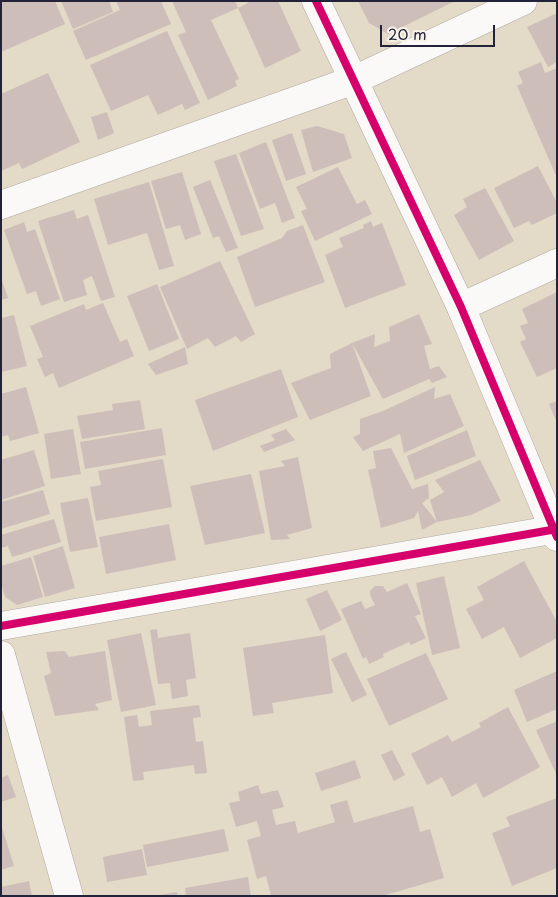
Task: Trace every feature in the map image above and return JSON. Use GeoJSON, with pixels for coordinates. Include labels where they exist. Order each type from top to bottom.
{"type":"FeatureCollection","features":[{"type":"Feature","properties":{"kind":"street"},"geometry":{"type":"LineString","coordinates":[[1,626],[556,532],[461,307],[316,1]]}},
{"type":"Feature","properties":{"kind":"street"},"geometry":{"type":"LineString","coordinates":[[1,205],[354,80],[523,1]]}},
{"type":"Feature","properties":{"kind":"street"},"geometry":{"type":"LineString","coordinates":[[461,307],[557,263]]}},
{"type":"Feature","properties":{"kind":"street"},"geometry":{"type":"LineString","coordinates":[[1,655],[69,896]]}},
{"type":"Feature","properties":{"kind":"building"},"geometry":{"type":"Polygon","coordinates":[[[1,1],[55,1],[65,24],[1,52],[1,1]]]}},
{"type":"Feature","properties":{"kind":"building"},"geometry":{"type":"Polygon","coordinates":[[[61,1],[109,1],[113,12],[73,29],[61,1]]]}},
{"type":"Feature","properties":{"kind":"building"},"geometry":{"type":"Polygon","coordinates":[[[116,1],[161,1],[171,24],[86,60],[73,31],[120,10],[116,1]]]}},
{"type":"Feature","properties":{"kind":"building"},"geometry":{"type":"Polygon","coordinates":[[[172,1],[235,1],[238,8],[211,20],[239,79],[235,81],[237,86],[208,100],[178,35],[186,32],[172,1]]]}},
{"type":"Feature","properties":{"kind":"building"},"geometry":{"type":"Polygon","coordinates":[[[247,1],[278,1],[301,51],[265,68],[238,8],[248,3],[247,1]]]}},
{"type":"Feature","properties":{"kind":"building"},"geometry":{"type":"Polygon","coordinates":[[[358,1],[455,1],[388,34],[369,23],[358,1]]]}},
{"type":"Feature","properties":{"kind":"building"},"geometry":{"type":"Polygon","coordinates":[[[557,13],[557,62],[548,67],[527,27],[557,13]]]}},
{"type":"Feature","properties":{"kind":"building"},"geometry":{"type":"Polygon","coordinates":[[[167,31],[200,103],[185,110],[182,104],[158,115],[148,95],[111,111],[90,65],[167,31]]]}},
{"type":"Feature","properties":{"kind":"building"},"geometry":{"type":"Polygon","coordinates":[[[541,62],[545,73],[557,68],[557,178],[517,86],[523,83],[518,72],[541,62]]]}},
{"type":"Feature","properties":{"kind":"building"},"geometry":{"type":"Polygon","coordinates":[[[48,73],[80,142],[22,169],[19,163],[1,171],[1,94],[48,73]]]}},
{"type":"Feature","properties":{"kind":"building"},"geometry":{"type":"Polygon","coordinates":[[[107,112],[114,133],[98,140],[91,117],[107,112]]]}},
{"type":"Feature","properties":{"kind":"building"},"geometry":{"type":"Polygon","coordinates":[[[317,126],[344,134],[352,158],[313,172],[301,130],[317,126]]]}},
{"type":"Feature","properties":{"kind":"building"},"geometry":{"type":"Polygon","coordinates":[[[292,133],[306,174],[286,181],[272,140],[292,133]]]}},
{"type":"Feature","properties":{"kind":"building"},"geometry":{"type":"Polygon","coordinates":[[[266,142],[295,218],[282,223],[275,203],[260,209],[239,153],[266,142]]]}},
{"type":"Feature","properties":{"kind":"building"},"geometry":{"type":"Polygon","coordinates":[[[236,154],[264,229],[241,236],[214,161],[236,154]]]}},
{"type":"Feature","properties":{"kind":"building"},"geometry":{"type":"Polygon","coordinates":[[[538,166],[557,203],[557,213],[532,225],[529,221],[514,228],[494,188],[538,166]]]}},
{"type":"Feature","properties":{"kind":"building"},"geometry":{"type":"Polygon","coordinates":[[[338,167],[357,204],[365,200],[372,214],[315,241],[301,211],[307,209],[296,187],[338,167]]]}},
{"type":"Feature","properties":{"kind":"building"},"geometry":{"type":"Polygon","coordinates":[[[182,172],[201,234],[185,240],[180,225],[166,229],[151,181],[182,172]]]}},
{"type":"Feature","properties":{"kind":"building"},"geometry":{"type":"Polygon","coordinates":[[[210,180],[238,248],[226,252],[219,236],[213,238],[193,187],[210,180]]]}},
{"type":"Feature","properties":{"kind":"building"},"geometry":{"type":"Polygon","coordinates":[[[149,182],[174,266],[159,270],[147,233],[108,245],[94,199],[149,182]]]}},
{"type":"Feature","properties":{"kind":"building"},"geometry":{"type":"Polygon","coordinates":[[[485,188],[514,241],[479,260],[454,215],[467,207],[463,199],[485,188]]]}},
{"type":"Feature","properties":{"kind":"building"},"geometry":{"type":"Polygon","coordinates":[[[74,210],[77,219],[88,215],[115,297],[101,301],[92,276],[83,280],[87,295],[64,302],[38,221],[74,210]]]}},
{"type":"Feature","properties":{"kind":"building"},"geometry":{"type":"Polygon","coordinates":[[[371,221],[373,227],[382,223],[406,285],[345,308],[325,255],[343,247],[339,238],[364,228],[363,225],[371,221]]]}},
{"type":"Feature","properties":{"kind":"building"},"geometry":{"type":"Polygon","coordinates":[[[24,222],[27,232],[35,229],[60,299],[41,306],[36,291],[27,294],[4,230],[24,222]]]}},
{"type":"Feature","properties":{"kind":"building"},"geometry":{"type":"Polygon","coordinates":[[[303,225],[325,282],[255,307],[237,257],[282,238],[287,231],[303,225]]]}},
{"type":"Feature","properties":{"kind":"building"},"geometry":{"type":"Polygon","coordinates":[[[220,261],[255,334],[241,342],[236,336],[215,347],[208,338],[187,349],[160,287],[220,261]]]}},
{"type":"Feature","properties":{"kind":"building"},"geometry":{"type":"Polygon","coordinates":[[[1,278],[8,298],[1,300],[1,278]]]}},
{"type":"Feature","properties":{"kind":"building"},"geometry":{"type":"Polygon","coordinates":[[[157,284],[179,339],[149,351],[127,296],[157,284]]]}},
{"type":"Feature","properties":{"kind":"building"},"geometry":{"type":"Polygon","coordinates":[[[557,292],[557,368],[537,377],[520,342],[526,339],[520,326],[528,323],[522,309],[557,292]]]}},
{"type":"Feature","properties":{"kind":"building"},"geometry":{"type":"Polygon","coordinates":[[[103,303],[120,342],[127,339],[134,356],[59,388],[53,373],[45,377],[37,359],[43,357],[30,326],[84,304],[86,310],[103,303]]]}},
{"type":"Feature","properties":{"kind":"building"},"geometry":{"type":"Polygon","coordinates":[[[419,314],[432,344],[424,346],[430,369],[439,366],[447,377],[432,383],[429,379],[383,399],[352,343],[375,334],[374,347],[390,341],[389,327],[419,314]]]}},
{"type":"Feature","properties":{"kind":"building"},"geometry":{"type":"Polygon","coordinates":[[[14,315],[27,366],[1,372],[1,318],[14,315]]]}},
{"type":"Feature","properties":{"kind":"building"},"geometry":{"type":"Polygon","coordinates":[[[352,343],[371,396],[310,420],[291,383],[331,368],[330,354],[352,343]]]}},
{"type":"Feature","properties":{"kind":"building"},"geometry":{"type":"Polygon","coordinates":[[[185,347],[188,364],[156,375],[148,364],[185,347]]]}},
{"type":"Feature","properties":{"kind":"building"},"geometry":{"type":"Polygon","coordinates":[[[281,369],[298,417],[213,451],[195,400],[281,369]]]}},
{"type":"Feature","properties":{"kind":"building"},"geometry":{"type":"Polygon","coordinates":[[[26,387],[39,433],[10,441],[8,435],[1,437],[1,394],[26,387]]]}},
{"type":"Feature","properties":{"kind":"building"},"geometry":{"type":"Polygon","coordinates":[[[435,387],[434,399],[450,394],[464,426],[404,453],[400,434],[363,451],[353,437],[360,434],[360,419],[383,411],[435,387]]]}},
{"type":"Feature","properties":{"kind":"building"},"geometry":{"type":"Polygon","coordinates":[[[140,400],[145,429],[82,439],[77,416],[113,410],[112,404],[140,400]]]}},
{"type":"Feature","properties":{"kind":"building"},"geometry":{"type":"Polygon","coordinates":[[[557,401],[557,423],[549,404],[557,401]]]}},
{"type":"Feature","properties":{"kind":"building"},"geometry":{"type":"Polygon","coordinates":[[[162,428],[166,455],[85,469],[80,442],[162,428]]]}},
{"type":"Feature","properties":{"kind":"building"},"geometry":{"type":"Polygon","coordinates":[[[73,429],[81,474],[51,479],[44,434],[73,429]]]}},
{"type":"Feature","properties":{"kind":"building"},"geometry":{"type":"Polygon","coordinates":[[[286,429],[295,440],[264,452],[260,446],[275,440],[271,435],[286,429]]]}},
{"type":"Feature","properties":{"kind":"building"},"geometry":{"type":"Polygon","coordinates":[[[467,430],[476,456],[415,480],[407,456],[467,430]]]}},
{"type":"Feature","properties":{"kind":"building"},"geometry":{"type":"Polygon","coordinates":[[[391,448],[412,489],[428,484],[429,498],[422,503],[437,522],[422,530],[418,511],[414,518],[381,528],[368,470],[376,468],[373,451],[391,448]]]}},
{"type":"Feature","properties":{"kind":"building"},"geometry":{"type":"Polygon","coordinates":[[[34,450],[45,486],[1,500],[1,460],[34,450]]]}},
{"type":"Feature","properties":{"kind":"building"},"geometry":{"type":"Polygon","coordinates":[[[298,457],[312,528],[287,535],[290,539],[271,540],[259,471],[285,466],[281,461],[298,457]]]}},
{"type":"Feature","properties":{"kind":"building"},"geometry":{"type":"Polygon","coordinates":[[[163,459],[172,507],[96,521],[90,487],[101,485],[98,471],[163,459]]]}},
{"type":"Feature","properties":{"kind":"building"},"geometry":{"type":"Polygon","coordinates":[[[480,460],[501,501],[471,515],[437,522],[430,500],[444,492],[435,480],[480,460]]]}},
{"type":"Feature","properties":{"kind":"building"},"geometry":{"type":"Polygon","coordinates":[[[251,474],[265,533],[205,545],[190,486],[251,474]]]}},
{"type":"Feature","properties":{"kind":"building"},"geometry":{"type":"Polygon","coordinates":[[[43,490],[50,514],[1,529],[1,502],[43,490]]]}},
{"type":"Feature","properties":{"kind":"building"},"geometry":{"type":"Polygon","coordinates":[[[88,498],[98,547],[70,552],[60,503],[88,498]]]}},
{"type":"Feature","properties":{"kind":"building"},"geometry":{"type":"Polygon","coordinates":[[[54,519],[61,542],[12,557],[8,546],[1,548],[1,535],[54,519]]]}},
{"type":"Feature","properties":{"kind":"building"},"geometry":{"type":"Polygon","coordinates":[[[169,524],[176,560],[106,574],[99,537],[169,524]]]}},
{"type":"Feature","properties":{"kind":"building"},"geometry":{"type":"Polygon","coordinates":[[[63,546],[75,588],[45,597],[33,556],[63,546]]]}},
{"type":"Feature","properties":{"kind":"building"},"geometry":{"type":"Polygon","coordinates":[[[31,557],[43,597],[17,605],[5,597],[1,582],[1,566],[31,557]]]}},
{"type":"Feature","properties":{"kind":"building"},"geometry":{"type":"Polygon","coordinates":[[[524,561],[557,622],[557,638],[520,658],[504,627],[482,639],[466,609],[484,600],[477,587],[524,561]]]}},
{"type":"Feature","properties":{"kind":"building"},"geometry":{"type":"Polygon","coordinates":[[[444,576],[460,648],[432,655],[416,583],[444,576]]]}},
{"type":"Feature","properties":{"kind":"building"},"geometry":{"type":"Polygon","coordinates":[[[407,583],[421,614],[415,616],[426,638],[411,645],[409,642],[383,654],[384,657],[369,664],[366,657],[363,659],[341,609],[361,601],[365,609],[375,605],[370,591],[375,586],[383,586],[387,592],[407,583]]]}},
{"type":"Feature","properties":{"kind":"building"},"geometry":{"type":"Polygon","coordinates":[[[327,590],[342,620],[320,631],[306,599],[327,590]]]}},
{"type":"Feature","properties":{"kind":"building"},"geometry":{"type":"Polygon","coordinates":[[[157,629],[158,638],[190,633],[196,678],[186,680],[188,696],[172,699],[170,683],[158,684],[150,630],[157,629]]]}},
{"type":"Feature","properties":{"kind":"building"},"geometry":{"type":"Polygon","coordinates":[[[141,633],[156,705],[121,712],[107,640],[141,633]]]}},
{"type":"Feature","properties":{"kind":"building"},"geometry":{"type":"Polygon","coordinates":[[[325,635],[333,693],[272,703],[274,713],[253,716],[243,648],[325,635]]]}},
{"type":"Feature","properties":{"kind":"building"},"geometry":{"type":"Polygon","coordinates":[[[65,651],[69,657],[105,651],[112,700],[95,704],[99,710],[55,716],[44,676],[51,673],[46,652],[65,651]]]}},
{"type":"Feature","properties":{"kind":"building"},"geometry":{"type":"Polygon","coordinates":[[[346,652],[367,695],[352,702],[331,659],[346,652]]]}},
{"type":"Feature","properties":{"kind":"building"},"geometry":{"type":"Polygon","coordinates":[[[426,653],[448,699],[389,726],[367,679],[426,653]]]}},
{"type":"Feature","properties":{"kind":"building"},"geometry":{"type":"Polygon","coordinates":[[[557,671],[557,709],[527,722],[514,690],[557,671]]]}},
{"type":"Feature","properties":{"kind":"building"},"geometry":{"type":"Polygon","coordinates":[[[199,705],[201,717],[193,718],[196,742],[203,741],[207,773],[195,774],[194,765],[143,772],[144,780],[133,781],[124,717],[137,715],[139,727],[152,725],[150,711],[199,705]]]}},
{"type":"Feature","properties":{"kind":"building"},"geometry":{"type":"Polygon","coordinates":[[[508,707],[540,767],[483,798],[476,783],[452,797],[442,777],[427,785],[411,754],[448,735],[452,742],[481,727],[479,723],[508,707]]]}},
{"type":"Feature","properties":{"kind":"building"},"geometry":{"type":"Polygon","coordinates":[[[557,721],[557,776],[536,730],[557,721]]]}},
{"type":"Feature","properties":{"kind":"building"},"geometry":{"type":"Polygon","coordinates":[[[392,750],[405,775],[394,781],[381,755],[392,750]]]}},
{"type":"Feature","properties":{"kind":"building"},"geometry":{"type":"Polygon","coordinates":[[[355,760],[361,778],[321,791],[315,773],[355,760]]]}},
{"type":"Feature","properties":{"kind":"building"},"geometry":{"type":"Polygon","coordinates":[[[8,775],[16,797],[1,802],[1,778],[8,775]]]}},
{"type":"Feature","properties":{"kind":"building"},"geometry":{"type":"Polygon","coordinates":[[[258,785],[261,794],[278,790],[284,807],[272,810],[276,825],[295,821],[298,833],[335,822],[330,805],[347,800],[354,823],[413,806],[420,832],[430,829],[444,878],[382,896],[271,896],[266,876],[257,879],[247,840],[261,836],[257,821],[236,827],[229,803],[240,801],[238,792],[258,785]]]}},
{"type":"Feature","properties":{"kind":"building"},"geometry":{"type":"Polygon","coordinates":[[[557,798],[557,868],[512,886],[492,833],[510,826],[506,817],[557,798]]]}},
{"type":"Feature","properties":{"kind":"building"},"geometry":{"type":"Polygon","coordinates":[[[1,824],[14,866],[1,870],[1,824]]]}},
{"type":"Feature","properties":{"kind":"building"},"geometry":{"type":"Polygon","coordinates":[[[224,829],[229,851],[147,867],[143,845],[224,829]]]}},
{"type":"Feature","properties":{"kind":"building"},"geometry":{"type":"Polygon","coordinates":[[[142,849],[147,875],[107,882],[103,857],[142,849]]]}},
{"type":"Feature","properties":{"kind":"building"},"geometry":{"type":"Polygon","coordinates":[[[248,877],[251,896],[186,896],[185,888],[248,877]]]}},
{"type":"Feature","properties":{"kind":"building"},"geometry":{"type":"Polygon","coordinates":[[[29,881],[32,896],[1,896],[1,887],[29,881]]]}},
{"type":"Feature","properties":{"kind":"building"},"geometry":{"type":"Polygon","coordinates":[[[177,892],[178,896],[160,896],[160,895],[177,892]]]}},
{"type":"Feature","properties":{"kind":"cycle path"},"geometry":{"type":"LineString","coordinates":[[316,1],[461,307],[557,537]]}},
{"type":"Feature","properties":{"kind":"cycle path"},"geometry":{"type":"LineString","coordinates":[[1,626],[557,529]]}}]}
